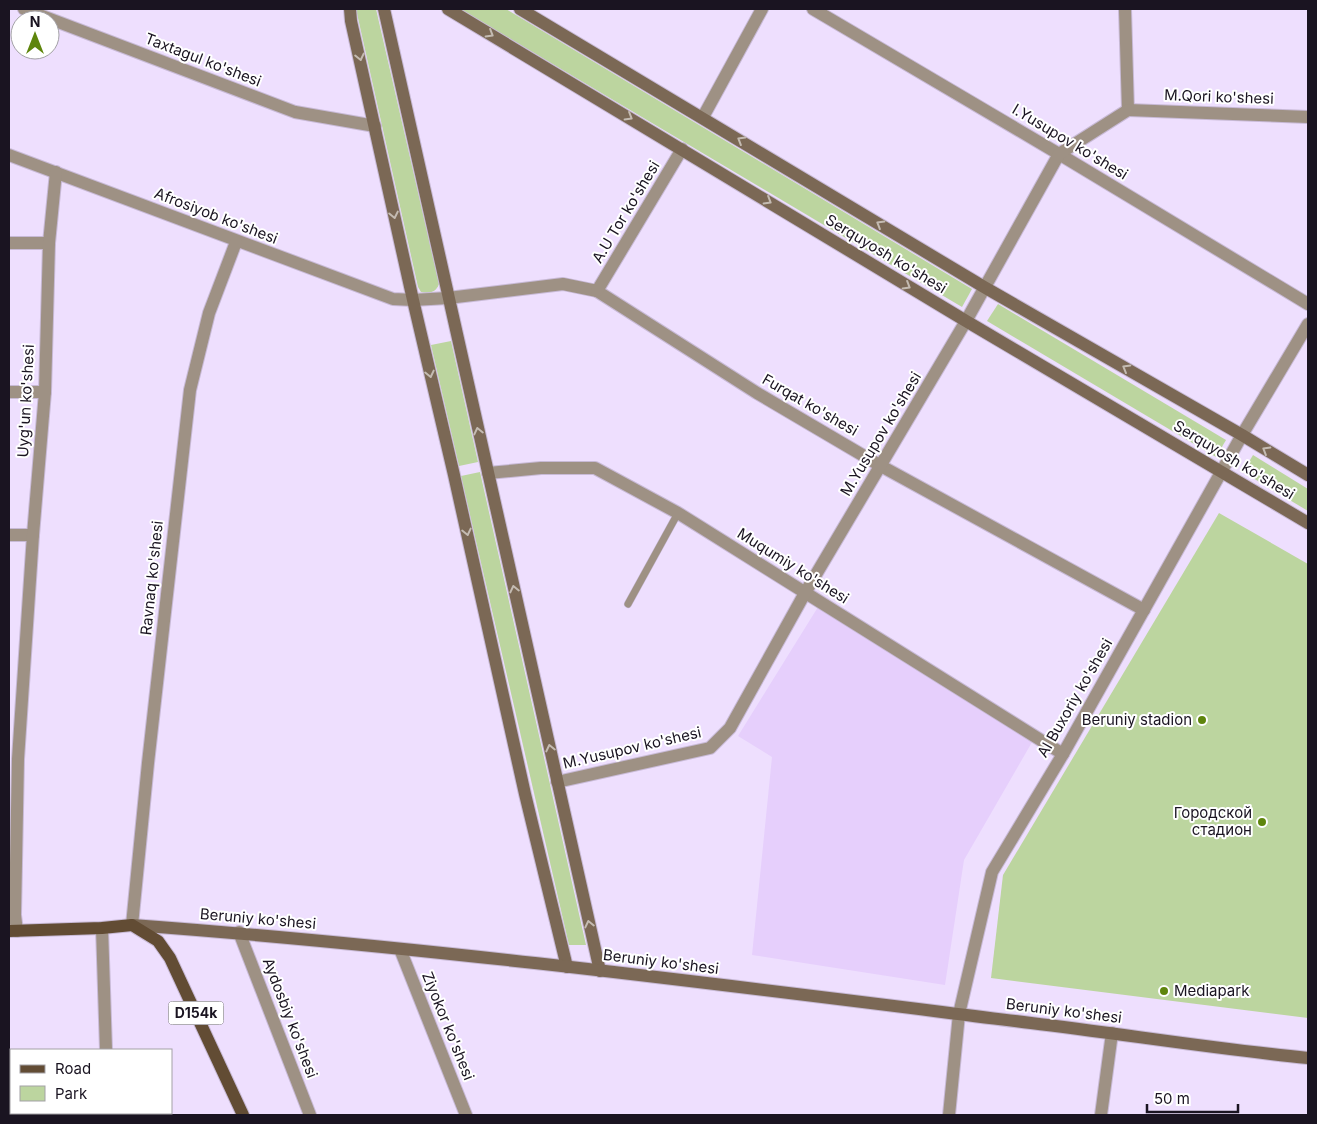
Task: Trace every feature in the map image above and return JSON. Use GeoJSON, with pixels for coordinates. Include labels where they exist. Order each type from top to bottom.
{"type":"FeatureCollection","features":[{"type":"Feature","properties":{"kind":"main road","name":"Beruniy ko'shesi"},"geometry":{"type":"LineString","coordinates":[[13,931],[132,925]]}},
{"type":"Feature","properties":{"kind":"main road","name":"D154k"},"geometry":{"type":"LineString","coordinates":[[132,925],[158,941],[170,958],[243,1115]]}},
{"type":"Feature","properties":{"kind":"street","name":"Taxtagul ko'shesi"},"geometry":{"type":"LineString","coordinates":[[24,9],[295,112],[375,126]]}},
{"type":"Feature","properties":{"kind":"street"},"geometry":{"type":"LineString","coordinates":[[350,9],[351,21],[413,300],[523,785],[567,967]]}},
{"type":"Feature","properties":{"kind":"street"},"geometry":{"type":"LineString","coordinates":[[384,9],[600,971]]}},
{"type":"Feature","properties":{"kind":"street","name":"Serquyosh ko'shesi"},"geometry":{"type":"LineString","coordinates":[[448,9],[966,321],[1308,523]]}},
{"type":"Feature","properties":{"kind":"street","name":"Serquyosh ko'shesi"},"geometry":{"type":"LineString","coordinates":[[520,9],[984,287],[1308,475]]}},
{"type":"Feature","properties":{"kind":"street"},"geometry":{"type":"LineString","coordinates":[[703,117],[762,9]]}},
{"type":"Feature","properties":{"kind":"street","name":"I.Yusupov ko'shesi"},"geometry":{"type":"LineString","coordinates":[[813,9],[1308,304]]}},
{"type":"Feature","properties":{"kind":"street"},"geometry":{"type":"LineString","coordinates":[[1125,9],[1128,110]]}},
{"type":"Feature","properties":{"kind":"street","name":"M.Yusupov ko'shesi"},"geometry":{"type":"LineString","coordinates":[[557,782],[710,748],[730,728],[805,593],[966,321],[1059,154],[1128,110]]}},
{"type":"Feature","properties":{"kind":"street","name":"M.Qori ko'shesi"},"geometry":{"type":"LineString","coordinates":[[1128,110],[1308,116]]}},
{"type":"Feature","properties":{"kind":"street","name":"A.U Tor ko'shesi"},"geometry":{"type":"LineString","coordinates":[[597,291],[682,149]]}},
{"type":"Feature","properties":{"kind":"street","name":"Afrosiyob ko'shesi"},"geometry":{"type":"LineString","coordinates":[[9,155],[236,242],[393,299],[448,298]]}},
{"type":"Feature","properties":{"kind":"street","name":"Uyg'un ko'shesi"},"geometry":{"type":"LineString","coordinates":[[13,931],[15,915],[13,759],[45,392],[49,243],[56,172]]}},
{"type":"Feature","properties":{"kind":"street","name":"Ravnaq ko'shesi"},"geometry":{"type":"LineString","coordinates":[[132,925],[148,763],[190,390],[209,313],[236,242]]}},
{"type":"Feature","properties":{"kind":"street"},"geometry":{"type":"LineString","coordinates":[[9,243],[49,243]]}},
{"type":"Feature","properties":{"kind":"street","name":"Furqat ko'shesi"},"geometry":{"type":"LineString","coordinates":[[448,298],[563,284],[597,291],[757,393],[881,466],[1144,610]]}},
{"type":"Feature","properties":{"kind":"street","name":"Al Buxoriy ko'shesi"},"geometry":{"type":"LineString","coordinates":[[949,1115],[959,1014],[992,872],[1063,754],[1242,435],[1308,324]]}},
{"type":"Feature","properties":{"kind":"street"},"geometry":{"type":"LineString","coordinates":[[9,392],[45,392]]}},
{"type":"Feature","properties":{"kind":"street","name":"Muqumiy ko'shesi"},"geometry":{"type":"LineString","coordinates":[[488,474],[541,468],[596,468],[678,513],[1063,754]]}},
{"type":"Feature","properties":{"kind":"street"},"geometry":{"type":"LineString","coordinates":[[9,535],[33,534]]}},
{"type":"Feature","properties":{"kind":"street","name":"Beruniy ko'shesi"},"geometry":{"type":"LineString","coordinates":[[132,925],[239,932],[567,967],[1112,1033],[1254,1053],[1308,1058]]}},
{"type":"Feature","properties":{"kind":"street"},"geometry":{"type":"LineString","coordinates":[[102,928],[106,1049]]}},
{"type":"Feature","properties":{"kind":"street","name":"Aydosbiy ko'shesi"},"geometry":{"type":"LineString","coordinates":[[239,932],[310,1115]]}},
{"type":"Feature","properties":{"kind":"street","name":"Ziyokor ko'shesi"},"geometry":{"type":"LineString","coordinates":[[400,949],[466,1115]]}},
{"type":"Feature","properties":{"kind":"street"},"geometry":{"type":"LineString","coordinates":[[1102,1115],[1112,1033]]}},
{"type":"Feature","properties":{"kind":"lane"},"geometry":{"type":"LineString","coordinates":[[628,604],[678,513]]}},
{"type":"Feature","properties":{"kind":"shaded area"},"geometry":{"type":"Polygon","coordinates":[[[818,607],[1035,737],[964,860],[945,985],[752,955],[772,757],[738,736],[818,607]]]}},
{"type":"Feature","properties":{"kind":"green space"},"geometry":{"type":"Polygon","coordinates":[[[356,9],[376,9],[439,284],[434,291],[427,293],[421,292],[418,287],[356,9]]]}},
{"type":"Feature","properties":{"kind":"green space"},"geometry":{"type":"Polygon","coordinates":[[[460,9],[506,9],[972,289],[962,307],[460,9]]]}},
{"type":"Feature","properties":{"kind":"green space"},"geometry":{"type":"Polygon","coordinates":[[[998,304],[1226,440],[1216,457],[987,321],[998,304]]]}},
{"type":"Feature","properties":{"kind":"green space"},"geometry":{"type":"Polygon","coordinates":[[[451,341],[478,462],[459,466],[431,345],[451,341]]]}},
{"type":"Feature","properties":{"kind":"green space"},"geometry":{"type":"Polygon","coordinates":[[[1253,455],[1308,489],[1308,511],[1243,472],[1253,455]]]}},
{"type":"Feature","properties":{"kind":"green space"},"geometry":{"type":"Polygon","coordinates":[[[480,472],[586,945],[569,945],[461,476],[480,472]]]}},
{"type":"Feature","properties":{"kind":"green space","name":"Beruniy stadion"},"geometry":{"type":"Polygon","coordinates":[[[1219,513],[1308,564],[1308,1018],[991,978],[1003,875],[1219,513]]]}},
{"type":"Feature","properties":{"kind":"place","name":"Beruniy stadion"},"geometry":{"type":"Point","coordinates":[1202,720]}},
{"type":"Feature","properties":{"kind":"place","name":"Городской стадион"},"geometry":{"type":"Point","coordinates":[1262,822]}},
{"type":"Feature","properties":{"kind":"place","name":"Mediapark"},"geometry":{"type":"Point","coordinates":[1164,991]}}]}
